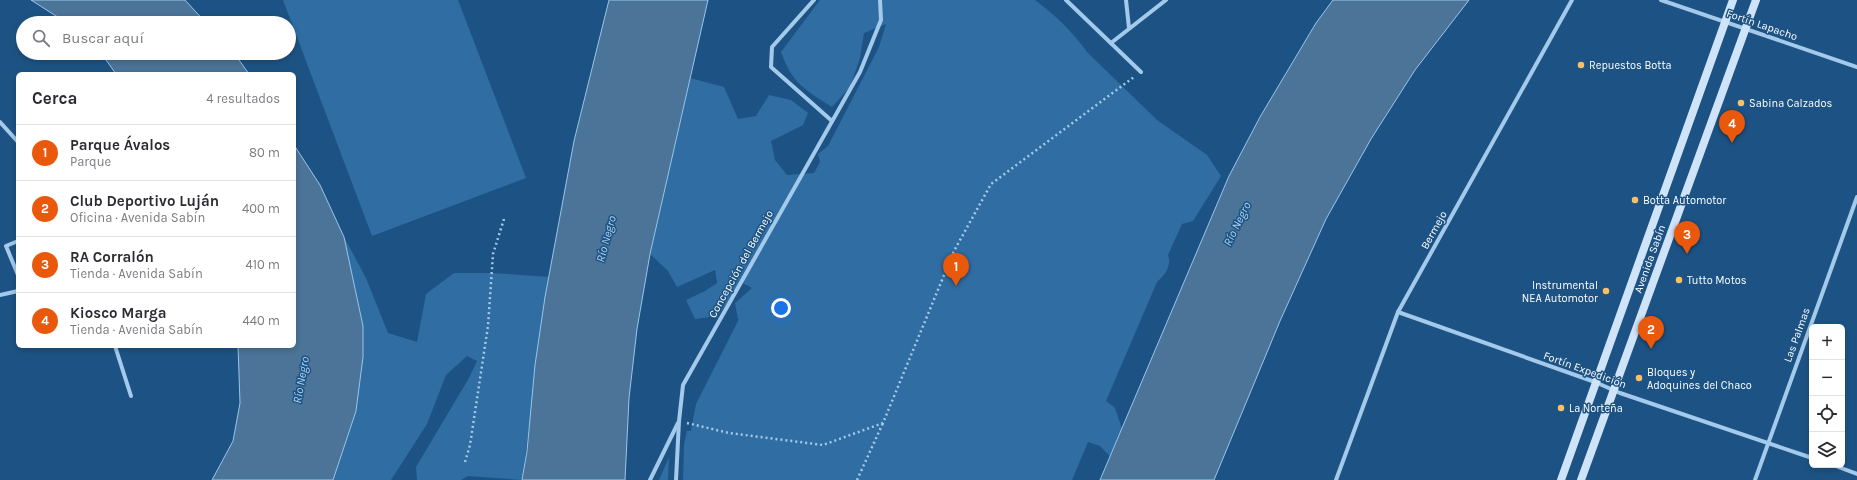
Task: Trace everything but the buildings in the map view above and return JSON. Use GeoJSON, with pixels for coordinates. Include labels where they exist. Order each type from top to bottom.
{"type":"FeatureCollection","features":[{"type":"Feature","properties":{"kind":"main road","name":"Avenida Sabín"},"geometry":{"type":"LineString","coordinates":[[1561,480],[1733,0]]}},
{"type":"Feature","properties":{"kind":"main road","name":"Avenida Sabín"},"geometry":{"type":"LineString","coordinates":[[1581,480],[1756,0]]}},
{"type":"Feature","properties":{"kind":"street"},"geometry":{"type":"LineString","coordinates":[[814,0],[772,47],[771,67],[832,121]]}},
{"type":"Feature","properties":{"kind":"street","name":"Concepción del Bermejo"},"geometry":{"type":"LineString","coordinates":[[676,480],[679,421],[683,385],[860,72],[881,20],[880,0]]}},
{"type":"Feature","properties":{"kind":"street"},"geometry":{"type":"LineString","coordinates":[[1066,0],[1141,72]]}},
{"type":"Feature","properties":{"kind":"street"},"geometry":{"type":"LineString","coordinates":[[1126,0],[1129,28]]}},
{"type":"Feature","properties":{"kind":"street"},"geometry":{"type":"LineString","coordinates":[[1111,42],[1166,0]]}},
{"type":"Feature","properties":{"kind":"street","name":"Bermejo"},"geometry":{"type":"LineString","coordinates":[[1336,480],[1398,312],[1572,0]]}},
{"type":"Feature","properties":{"kind":"street","name":"Fortín Lapacho"},"geometry":{"type":"LineString","coordinates":[[1661,0],[1857,67]]}},
{"type":"Feature","properties":{"kind":"street"},"geometry":{"type":"LineString","coordinates":[[0,122],[16,140]]}},
{"type":"Feature","properties":{"kind":"street","name":"Las Palmas"},"geometry":{"type":"LineString","coordinates":[[1755,480],[1857,197]]}},
{"type":"Feature","properties":{"kind":"street"},"geometry":{"type":"LineString","coordinates":[[16,242],[6,246],[16,270]]}},
{"type":"Feature","properties":{"kind":"street"},"geometry":{"type":"LineString","coordinates":[[0,294],[16,291]]}},
{"type":"Feature","properties":{"kind":"street","name":"Fortín Expedición"},"geometry":{"type":"LineString","coordinates":[[1398,312],[1614,390],[1809,457]]}},
{"type":"Feature","properties":{"kind":"street"},"geometry":{"type":"LineString","coordinates":[[116,348],[131,396]]}},
{"type":"Feature","properties":{"kind":"street","name":"Concepción del Bermejo"},"geometry":{"type":"LineString","coordinates":[[650,480],[679,421]]}},
{"type":"Feature","properties":{"kind":"street"},"geometry":{"type":"LineString","coordinates":[[1841,468],[1857,474]]}},
{"type":"Feature","properties":{"kind":"path"},"geometry":{"type":"LineString","coordinates":[[857,480],[883,423],[954,251],[991,184],[1141,72]]}},
{"type":"Feature","properties":{"kind":"path"},"geometry":{"type":"LineString","coordinates":[[465,462],[470,445],[488,326],[493,254],[504,219]]}},
{"type":"Feature","properties":{"kind":"path"},"geometry":{"type":"LineString","coordinates":[[679,421],[729,433],[823,445],[883,423]]}},
{"type":"Feature","properties":{"kind":"shaded area"},"geometry":{"type":"Polygon","coordinates":[[[283,0],[458,0],[526,178],[372,236],[296,34],[296,16],[289,16],[283,0]]]}},
{"type":"Feature","properties":{"kind":"shaded area"},"geometry":{"type":"Polygon","coordinates":[[[820,0],[1035,0],[1063,24],[1076,37],[1087,52],[1157,120],[1207,155],[1221,176],[1193,221],[1182,224],[1168,255],[1169,263],[1167,270],[1157,282],[1106,401],[1115,408],[1122,429],[1110,456],[1100,446],[1088,442],[1072,480],[683,480],[684,445],[687,431],[691,431],[696,404],[739,319],[735,303],[752,288],[743,283],[717,316],[695,319],[686,300],[705,291],[717,283],[715,270],[677,287],[668,271],[650,254],[690,78],[724,87],[738,119],[756,116],[769,95],[791,100],[808,113],[803,125],[771,141],[775,160],[787,175],[814,173],[820,162],[818,154],[828,146],[879,47],[886,24],[864,33],[860,58],[850,87],[832,107],[806,90],[800,84],[785,63],[781,52],[820,0]]]}},
{"type":"Feature","properties":{"kind":"shaded area"},"geometry":{"type":"Polygon","coordinates":[[[344,237],[366,278],[388,333],[417,342],[426,294],[454,273],[493,273],[549,277],[522,480],[468,476],[461,480],[417,480],[416,467],[469,378],[477,361],[467,356],[446,375],[427,424],[391,480],[333,480],[356,411],[363,326],[344,237]]]}},
{"type":"Feature","properties":{"kind":"shaded area"},"geometry":{"type":"Polygon","coordinates":[[[669,457],[668,480],[659,480],[669,457]]]}},
{"type":"Feature","properties":{"kind":"water"},"geometry":{"type":"Polygon","coordinates":[[[31,0],[185,0],[200,16],[56,16],[31,0]]]}},
{"type":"Feature","properties":{"kind":"water","name":"Río Negro"},"geometry":{"type":"Polygon","coordinates":[[[609,0],[708,0],[650,254],[637,329],[629,398],[625,480],[522,480],[527,451],[535,365],[545,297],[574,141],[609,0]]]}},
{"type":"Feature","properties":{"kind":"water","name":"Río Negro"},"geometry":{"type":"Polygon","coordinates":[[[1333,0],[1469,0],[1415,70],[1371,139],[1326,219],[1280,321],[1214,480],[1100,480],[1229,176],[1260,117],[1316,23],[1333,0]]]}},
{"type":"Feature","properties":{"kind":"water"},"geometry":{"type":"Polygon","coordinates":[[[106,60],[239,60],[248,72],[115,72],[106,60]]]}},
{"type":"Feature","properties":{"kind":"water","name":"Río Negro"},"geometry":{"type":"Polygon","coordinates":[[[296,148],[320,185],[344,237],[363,326],[363,357],[356,411],[333,480],[212,480],[233,441],[240,403],[238,348],[296,348],[296,148]]]}},
{"type":"Feature","properties":{"kind":"place","name":"Repuestos Botta"},"geometry":{"type":"Point","coordinates":[1581,65]}},
{"type":"Feature","properties":{"kind":"place","name":"Sabina Calzados"},"geometry":{"type":"Point","coordinates":[1741,103]}},
{"type":"Feature","properties":{"kind":"place","name":"Kiosco Marga"},"geometry":{"type":"Point","coordinates":[1732,143]}},
{"type":"Feature","properties":{"kind":"place","name":"Botta Automotor"},"geometry":{"type":"Point","coordinates":[1635,200]}},
{"type":"Feature","properties":{"kind":"place","name":"RA Corralón"},"geometry":{"type":"Point","coordinates":[1687,254]}},
{"type":"Feature","properties":{"kind":"place","name":"Tutto Motos"},"geometry":{"type":"Point","coordinates":[1679,280]}},
{"type":"Feature","properties":{"kind":"place","name":"Parque Ávalos"},"geometry":{"type":"Point","coordinates":[956,286]}},
{"type":"Feature","properties":{"kind":"place","name":"Instrumental NEA Automotor"},"geometry":{"type":"Point","coordinates":[1606,291]}},
{"type":"Feature","properties":{"kind":"place","name":"Club Deportivo Luján"},"geometry":{"type":"Point","coordinates":[1651,349]}},
{"type":"Feature","properties":{"kind":"place","name":"Bloques y Adoquines del Chaco"},"geometry":{"type":"Point","coordinates":[1639,378]}},
{"type":"Feature","properties":{"kind":"place","name":"La Norteña"},"geometry":{"type":"Point","coordinates":[1561,408]}}]}
